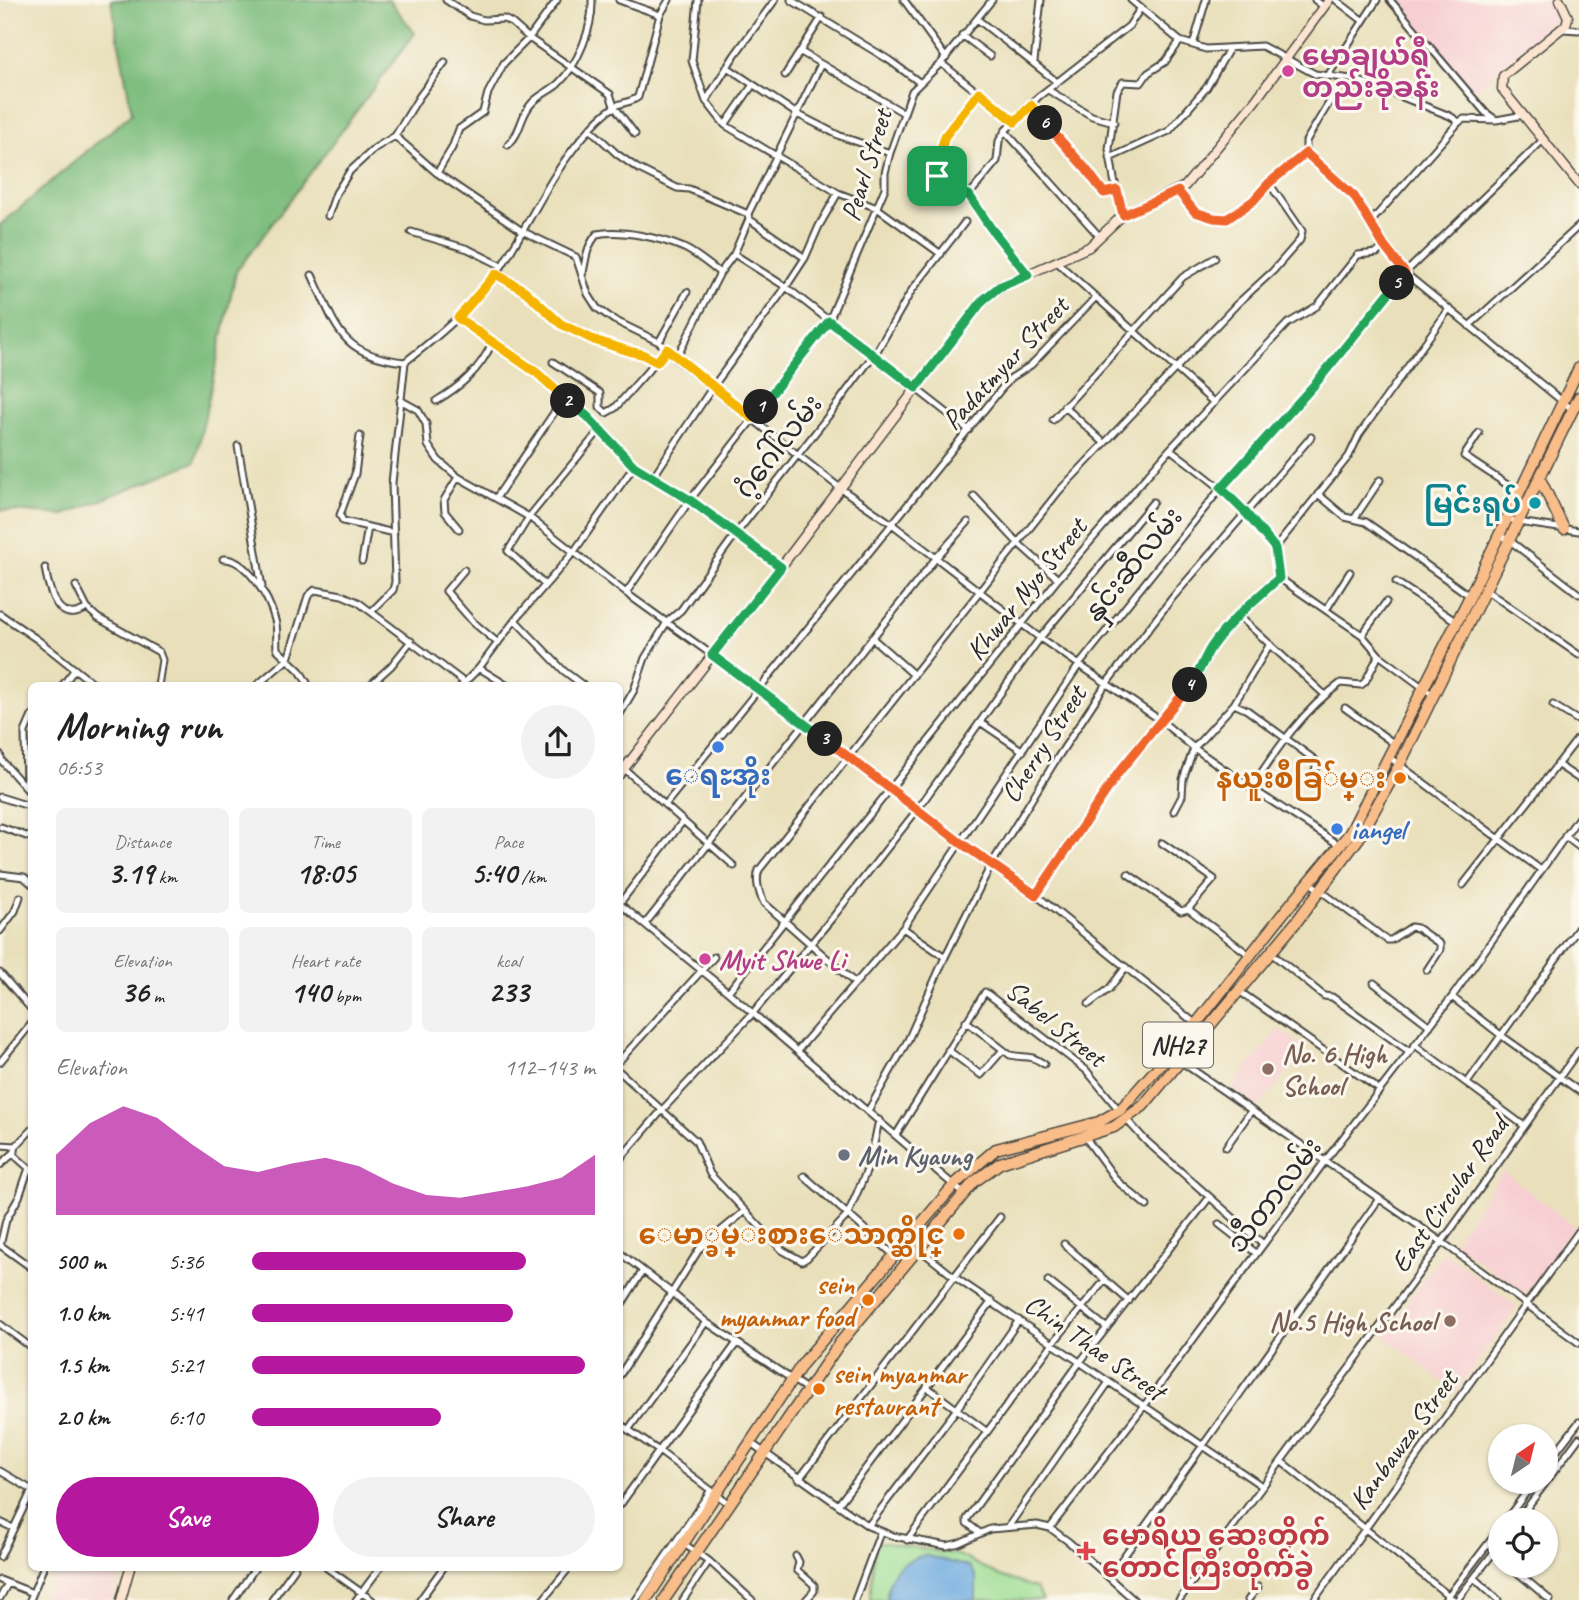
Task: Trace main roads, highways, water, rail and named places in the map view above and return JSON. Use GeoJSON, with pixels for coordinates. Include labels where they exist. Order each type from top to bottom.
{"type":"FeatureCollection","features":[{"type":"Feature","properties":{"kind":"highway","name":"NH27"},"geometry":{"type":"LineString","coordinates":[[646,1600],[714,1493],[751,1443],[792,1379],[955,1184],[996,1149],[1099,1122],[1120,1110],[1196,1024],[1350,833],[1470,596],[1579,368]]}},
{"type":"Feature","properties":{"kind":"highway","name":"NH27"},"geometry":{"type":"LineString","coordinates":[[664,1600],[839,1344],[964,1194],[982,1175],[1000,1163],[1114,1127],[1143,1106],[1181,1063],[1348,853],[1364,830],[1400,764],[1579,397]]}},
{"type":"Feature","properties":{"kind":"highway"},"geometry":{"type":"LineString","coordinates":[[1540,479],[1564,529]]}},
{"type":"Feature","properties":{"kind":"water"},"geometry":{"type":"Polygon","coordinates":[[[924,1555],[970,1567],[976,1576],[976,1600],[886,1600],[889,1582],[900,1565],[924,1555]]]}},
{"type":"Feature","properties":{"kind":"place","name":"မောချယ်ရီ တည်းခိုခန်း"},"geometry":{"type":"Point","coordinates":[1288,71]}},
{"type":"Feature","properties":{"kind":"place","name":"မြင်းရုပ်"},"geometry":{"type":"Point","coordinates":[1535,503]}},
{"type":"Feature","properties":{"kind":"place","name":"ေရႊအိုး"},"geometry":{"type":"Point","coordinates":[718,747]}},
{"type":"Feature","properties":{"kind":"place","name":"နယူးစီခြ်မ္း"},"geometry":{"type":"Point","coordinates":[1400,778]}},
{"type":"Feature","properties":{"kind":"place","name":"iangel"},"geometry":{"type":"Point","coordinates":[1337,829]}},
{"type":"Feature","properties":{"kind":"place","name":"Myit Shwe Li"},"geometry":{"type":"Point","coordinates":[705,959]}},
{"type":"Feature","properties":{"kind":"place","name":"No. 6 High School"},"geometry":{"type":"Point","coordinates":[1268,1069]}},
{"type":"Feature","properties":{"kind":"place","name":"Min Kyaung"},"geometry":{"type":"Point","coordinates":[844,1155]}},
{"type":"Feature","properties":{"kind":"place","name":"ေမာ္ခမ္းစားေသာက္ဆိုင္"},"geometry":{"type":"Point","coordinates":[959,1234]}},
{"type":"Feature","properties":{"kind":"place","name":"sein myanmar food"},"geometry":{"type":"Point","coordinates":[868,1300]}},
{"type":"Feature","properties":{"kind":"place","name":"No.5 High School"},"geometry":{"type":"Point","coordinates":[1450,1321]}},
{"type":"Feature","properties":{"kind":"place","name":"sein myanmar restaurant"},"geometry":{"type":"Point","coordinates":[819,1389]}},
{"type":"Feature","properties":{"kind":"place","name":"မောရိယ ဆေးတိုက် တောင်ကြီးတိုက်ခွဲ"},"geometry":{"type":"Point","coordinates":[1086,1551]}}]}
